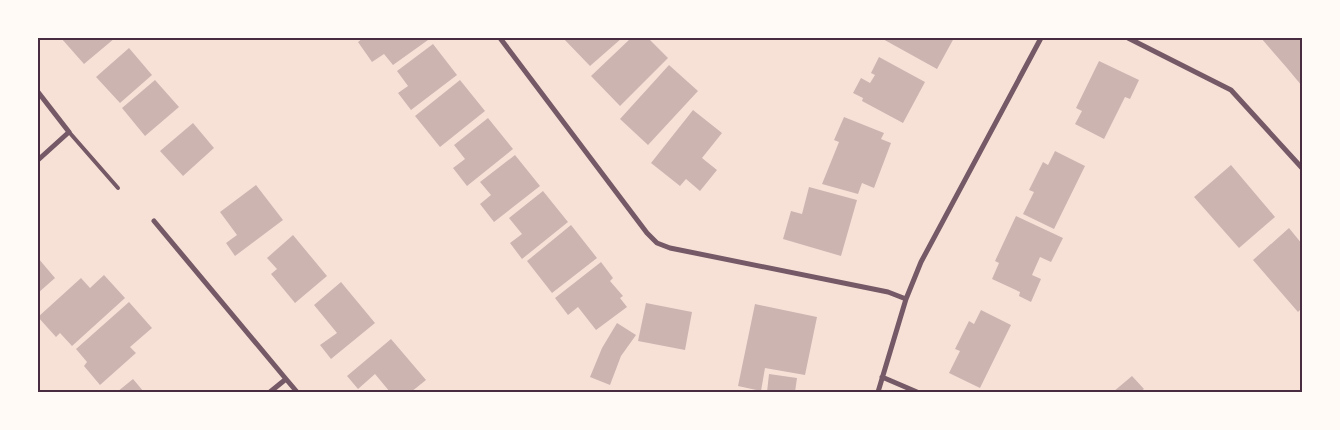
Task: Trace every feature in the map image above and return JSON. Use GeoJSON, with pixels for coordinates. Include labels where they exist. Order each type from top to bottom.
{"type":"FeatureCollection","features":[{"type":"Feature","properties":{"kind":"street"},"geometry":{"type":"LineString","coordinates":[[500,38],[647,233],[657,243],[670,248],[888,292],[906,299]]}},
{"type":"Feature","properties":{"kind":"street"},"geometry":{"type":"LineString","coordinates":[[878,392],[906,299],[930,245],[1041,38]]}},
{"type":"Feature","properties":{"kind":"street"},"geometry":{"type":"LineString","coordinates":[[1128,38],[1231,90],[1302,168]]}},
{"type":"Feature","properties":{"kind":"street"},"geometry":{"type":"LineString","coordinates":[[38,92],[69,132],[38,160]]}},
{"type":"Feature","properties":{"kind":"street"},"geometry":{"type":"LineString","coordinates":[[154,221],[297,392]]}},
{"type":"Feature","properties":{"kind":"street"},"geometry":{"type":"LineString","coordinates":[[882,377],[917,392]]}},
{"type":"Feature","properties":{"kind":"street"},"geometry":{"type":"LineString","coordinates":[[270,392],[286,380]]}},
{"type":"Feature","properties":{"kind":"lane"},"geometry":{"type":"LineString","coordinates":[[69,132],[118,188]]}},
{"type":"Feature","properties":{"kind":"building"},"geometry":{"type":"Polygon","coordinates":[[[61,38],[115,38],[84,64],[61,38]]]}},
{"type":"Feature","properties":{"kind":"building"},"geometry":{"type":"Polygon","coordinates":[[[363,38],[427,38],[428,40],[393,65],[384,54],[372,62],[358,42],[363,38]]]}},
{"type":"Feature","properties":{"kind":"building"},"geometry":{"type":"Polygon","coordinates":[[[563,38],[622,38],[590,66],[563,38]]]}},
{"type":"Feature","properties":{"kind":"building"},"geometry":{"type":"Polygon","coordinates":[[[631,38],[648,38],[668,58],[620,106],[591,76],[631,38]]]}},
{"type":"Feature","properties":{"kind":"building"},"geometry":{"type":"Polygon","coordinates":[[[881,38],[954,38],[937,69],[881,38]]]}},
{"type":"Feature","properties":{"kind":"building"},"geometry":{"type":"Polygon","coordinates":[[[1261,38],[1302,38],[1302,86],[1287,68],[1261,38]]]}},
{"type":"Feature","properties":{"kind":"building"},"geometry":{"type":"Polygon","coordinates":[[[433,44],[457,75],[411,110],[398,93],[408,86],[397,71],[433,44]]]}},
{"type":"Feature","properties":{"kind":"building"},"geometry":{"type":"Polygon","coordinates":[[[129,48],[152,75],[120,103],[96,77],[129,48]]]}},
{"type":"Feature","properties":{"kind":"building"},"geometry":{"type":"Polygon","coordinates":[[[879,57],[925,82],[903,123],[862,101],[863,98],[853,93],[861,78],[870,83],[875,75],[871,73],[879,57]]]}},
{"type":"Feature","properties":{"kind":"building"},"geometry":{"type":"Polygon","coordinates":[[[1099,61],[1139,80],[1130,99],[1125,97],[1104,139],[1075,124],[1082,111],[1076,108],[1099,61]]]}},
{"type":"Feature","properties":{"kind":"building"},"geometry":{"type":"Polygon","coordinates":[[[669,65],[698,91],[648,145],[620,119],[669,65]]]}},
{"type":"Feature","properties":{"kind":"building"},"geometry":{"type":"Polygon","coordinates":[[[155,80],[179,107],[145,136],[122,108],[155,80]]]}},
{"type":"Feature","properties":{"kind":"building"},"geometry":{"type":"Polygon","coordinates":[[[460,80],[485,111],[440,147],[415,116],[460,80]]]}},
{"type":"Feature","properties":{"kind":"building"},"geometry":{"type":"Polygon","coordinates":[[[693,110],[722,133],[702,158],[717,170],[700,191],[686,179],[680,186],[651,163],[693,110]]]}},
{"type":"Feature","properties":{"kind":"building"},"geometry":{"type":"Polygon","coordinates":[[[844,117],[884,133],[881,139],[891,143],[874,188],[862,183],[858,194],[822,184],[839,142],[834,140],[844,117]]]}},
{"type":"Feature","properties":{"kind":"building"},"geometry":{"type":"Polygon","coordinates":[[[488,118],[513,149],[467,186],[453,168],[465,159],[454,145],[488,118]]]}},
{"type":"Feature","properties":{"kind":"building"},"geometry":{"type":"Polygon","coordinates":[[[193,123],[214,148],[183,176],[160,151],[193,123]]]}},
{"type":"Feature","properties":{"kind":"building"},"geometry":{"type":"Polygon","coordinates":[[[1055,151],[1085,166],[1054,229],[1023,214],[1034,192],[1029,190],[1043,162],[1048,165],[1055,151]]]}},
{"type":"Feature","properties":{"kind":"building"},"geometry":{"type":"Polygon","coordinates":[[[515,155],[540,186],[494,222],[480,204],[491,195],[480,182],[515,155]]]}},
{"type":"Feature","properties":{"kind":"building"},"geometry":{"type":"Polygon","coordinates":[[[1231,165],[1275,217],[1239,248],[1194,197],[1231,165]]]}},
{"type":"Feature","properties":{"kind":"building"},"geometry":{"type":"Polygon","coordinates":[[[256,185],[283,220],[235,256],[226,243],[237,235],[220,212],[256,185]]]}},
{"type":"Feature","properties":{"kind":"building"},"geometry":{"type":"Polygon","coordinates":[[[809,187],[857,200],[841,256],[783,239],[791,211],[802,214],[809,187]]]}},
{"type":"Feature","properties":{"kind":"building"},"geometry":{"type":"Polygon","coordinates":[[[543,191],[568,222],[522,259],[510,243],[522,234],[509,218],[543,191]]]}},
{"type":"Feature","properties":{"kind":"building"},"geometry":{"type":"Polygon","coordinates":[[[1016,216],[1063,238],[1051,262],[1040,257],[1032,275],[1041,279],[1031,302],[1019,296],[1020,292],[992,279],[999,263],[995,261],[1016,216]]]}},
{"type":"Feature","properties":{"kind":"building"},"geometry":{"type":"Polygon","coordinates":[[[571,225],[597,258],[552,293],[527,261],[571,225]]]}},
{"type":"Feature","properties":{"kind":"building"},"geometry":{"type":"Polygon","coordinates":[[[1289,228],[1302,244],[1302,308],[1298,312],[1253,260],[1289,228]]]}},
{"type":"Feature","properties":{"kind":"building"},"geometry":{"type":"Polygon","coordinates":[[[293,235],[327,276],[295,303],[271,274],[277,269],[267,258],[293,235]]]}},
{"type":"Feature","properties":{"kind":"building"},"geometry":{"type":"Polygon","coordinates":[[[38,258],[55,278],[38,293],[38,258]]]}},
{"type":"Feature","properties":{"kind":"building"},"geometry":{"type":"Polygon","coordinates":[[[601,262],[613,278],[610,281],[623,296],[620,298],[627,307],[596,330],[578,307],[568,315],[555,298],[601,262]]]}},
{"type":"Feature","properties":{"kind":"building"},"geometry":{"type":"Polygon","coordinates":[[[104,275],[125,298],[72,346],[60,333],[56,337],[38,317],[81,278],[90,288],[104,275]]]}},
{"type":"Feature","properties":{"kind":"building"},"geometry":{"type":"Polygon","coordinates":[[[341,282],[375,323],[331,359],[320,345],[337,333],[314,305],[341,282]]]}},
{"type":"Feature","properties":{"kind":"building"},"geometry":{"type":"Polygon","coordinates":[[[129,302],[152,328],[130,347],[136,353],[100,385],[84,366],[87,362],[76,349],[129,302]]]}},
{"type":"Feature","properties":{"kind":"building"},"geometry":{"type":"Polygon","coordinates":[[[646,303],[692,312],[685,350],[638,341],[646,303]]]}},
{"type":"Feature","properties":{"kind":"building"},"geometry":{"type":"Polygon","coordinates":[[[755,304],[817,317],[805,375],[765,368],[761,391],[738,386],[755,304]]]}},
{"type":"Feature","properties":{"kind":"building"},"geometry":{"type":"Polygon","coordinates":[[[981,310],[1011,325],[980,388],[949,373],[960,351],[955,349],[969,321],[974,324],[981,310]]]}},
{"type":"Feature","properties":{"kind":"building"},"geometry":{"type":"Polygon","coordinates":[[[617,323],[636,335],[621,356],[610,385],[590,377],[602,348],[617,323]]]}},
{"type":"Feature","properties":{"kind":"building"},"geometry":{"type":"Polygon","coordinates":[[[391,339],[426,380],[411,392],[390,392],[375,374],[358,389],[347,376],[391,339]]]}},
{"type":"Feature","properties":{"kind":"building"},"geometry":{"type":"Polygon","coordinates":[[[769,374],[797,378],[795,392],[767,392],[769,374]]]}},
{"type":"Feature","properties":{"kind":"building"},"geometry":{"type":"Polygon","coordinates":[[[1132,376],[1144,389],[1140,392],[1113,392],[1132,376]]]}},
{"type":"Feature","properties":{"kind":"building"},"geometry":{"type":"Polygon","coordinates":[[[133,379],[144,392],[117,392],[133,379]]]}}]}
